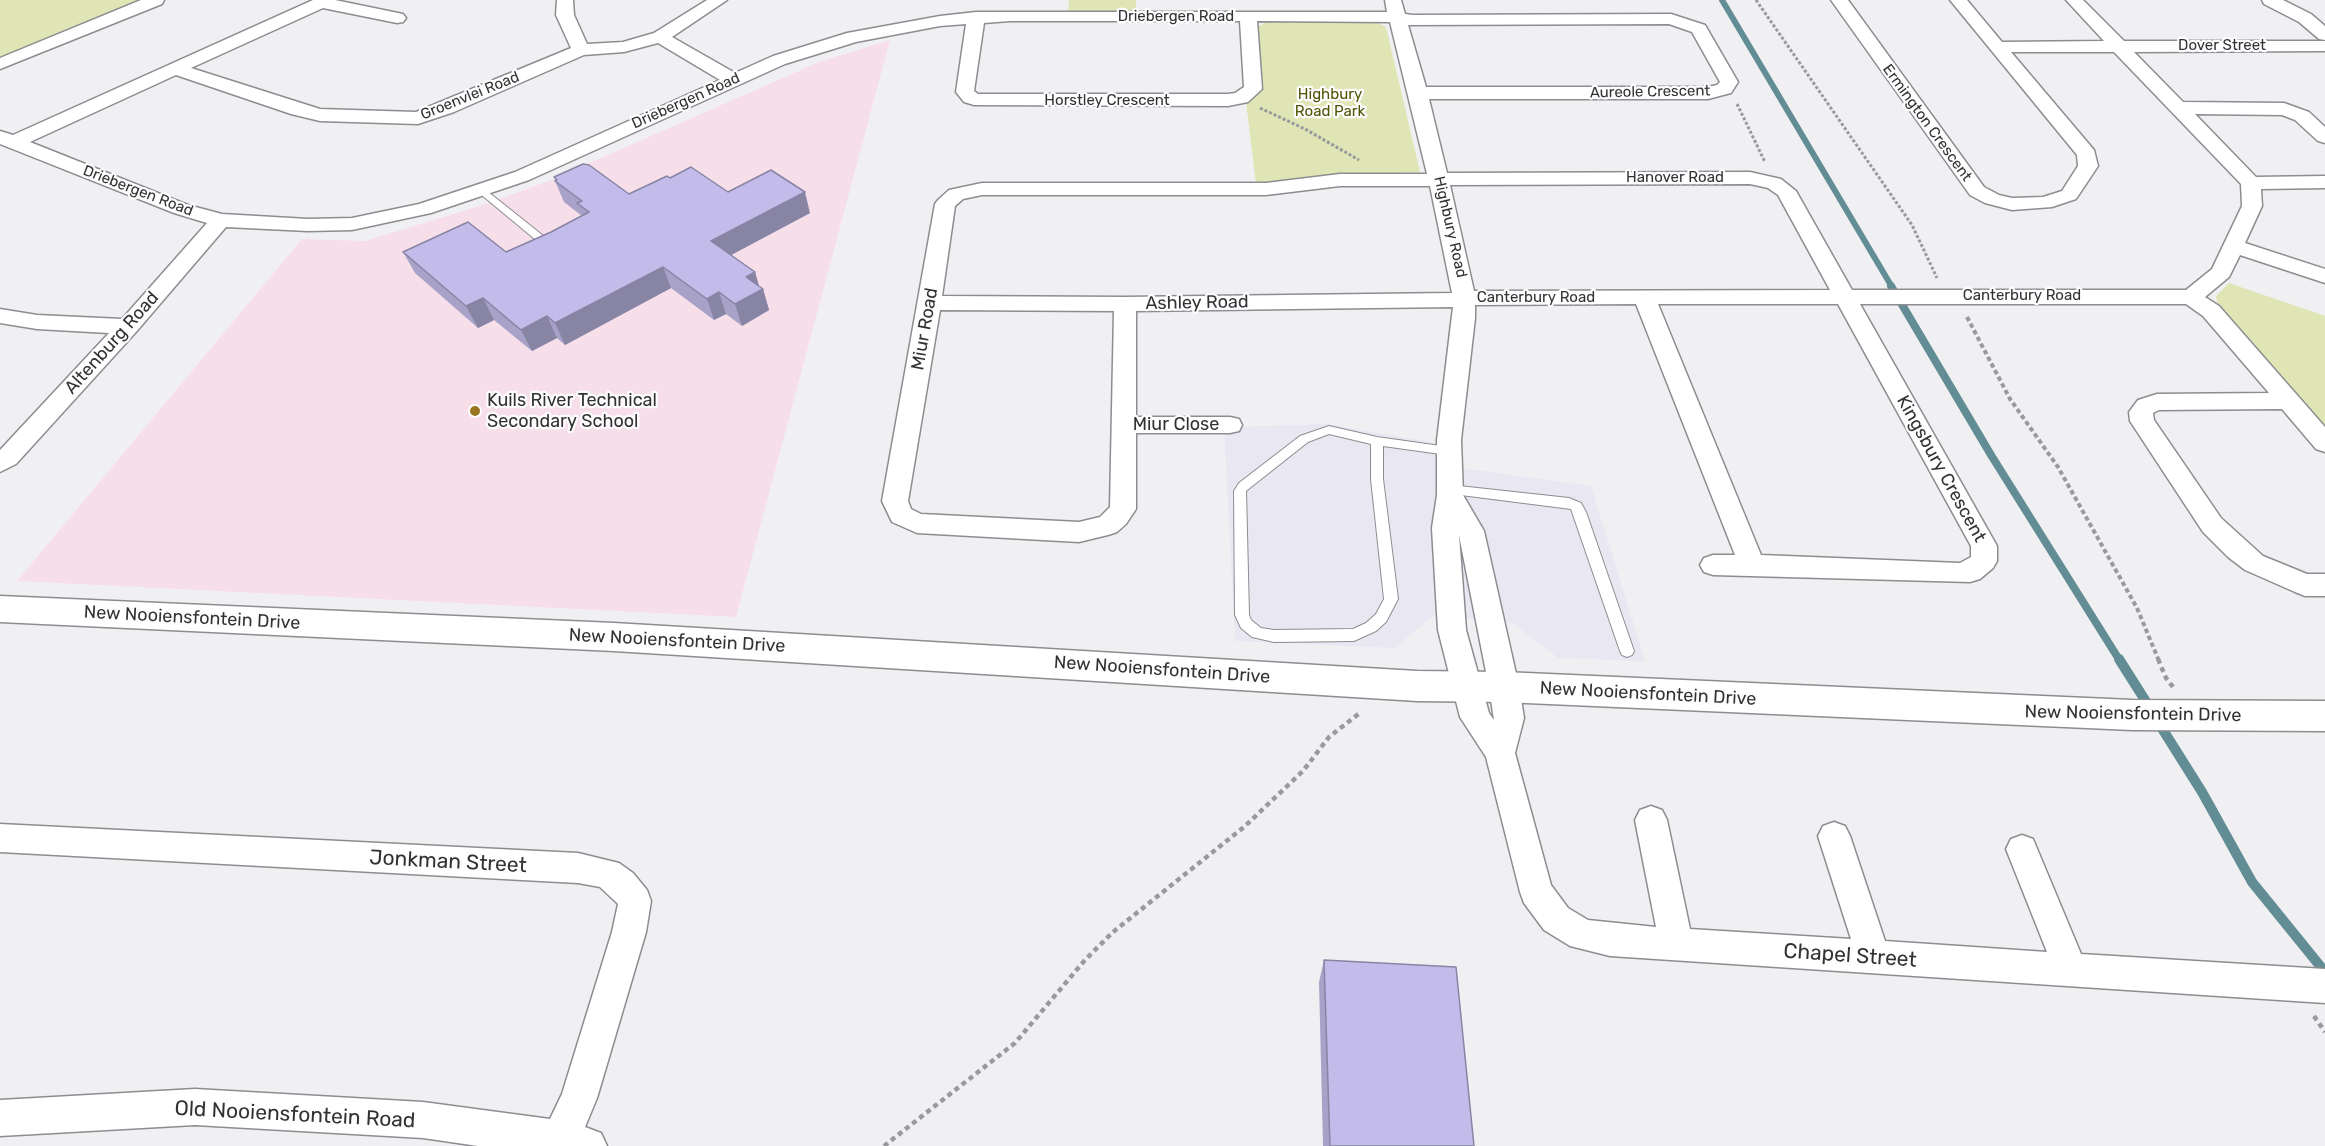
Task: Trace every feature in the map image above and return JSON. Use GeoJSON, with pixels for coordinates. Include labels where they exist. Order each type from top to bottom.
{"type":"FeatureCollection","features":[{"type":"Feature","properties":{"kind":"street"},"geometry":{"type":"LineString","coordinates":[[0,64],[156,0]]}},
{"type":"Feature","properties":{"kind":"street"},"geometry":{"type":"LineString","coordinates":[[565,0],[565,15],[581,50]]}},
{"type":"Feature","properties":{"kind":"street","name":"Groenvlei Road"},"geometry":{"type":"LineString","coordinates":[[176,69],[320,115],[418,118],[447,108],[581,50],[624,47],[660,37],[719,0]]}},
{"type":"Feature","properties":{"kind":"street","name":"Ermington Crescent"},"geometry":{"type":"LineString","coordinates":[[1839,0],[1977,190],[1992,198],[2012,204],[2045,203],[2063,199],[2074,191],[2088,166],[2087,154],[1958,0]]}},
{"type":"Feature","properties":{"kind":"street"},"geometry":{"type":"LineString","coordinates":[[2074,0],[2181,108],[2251,183],[2252,206],[2221,272],[2191,297],[2211,311],[2325,443]]}},
{"type":"Feature","properties":{"kind":"street"},"geometry":{"type":"LineString","coordinates":[[2270,0],[2299,14],[2325,35]]}},
{"type":"Feature","properties":{"kind":"street"},"geometry":{"type":"LineString","coordinates":[[7,139],[176,69],[325,2],[397,18]]}},
{"type":"Feature","properties":{"kind":"street","name":"Driebergen Road"},"geometry":{"type":"LineString","coordinates":[[7,139],[181,209],[221,219],[308,225],[352,224],[424,209],[522,176],[778,60],[823,45],[894,28],[976,17],[1248,18],[1395,9]]}},
{"type":"Feature","properties":{"kind":"street","name":"Aureole Crescent"},"geometry":{"type":"LineString","coordinates":[[1395,9],[1413,20],[1661,19],[1682,21],[1699,29],[1729,82],[1720,91],[1418,93]]}},
{"type":"Feature","properties":{"kind":"street","name":"Highbury Road"},"geometry":{"type":"LineString","coordinates":[[1395,9],[1460,261],[1464,298],[1464,318],[1448,451],[1450,493],[1445,528],[1452,630],[1466,686]]}},
{"type":"Feature","properties":{"kind":"street","name":"Horstley Crescent"},"geometry":{"type":"LineString","coordinates":[[976,17],[965,92],[971,98],[981,101],[1228,100],[1241,98]]}},
{"type":"Feature","properties":{"kind":"street"},"geometry":{"type":"LineString","coordinates":[[1241,98],[1253,89],[1248,18]]}},
{"type":"Feature","properties":{"kind":"street"},"geometry":{"type":"LineString","coordinates":[[660,37],[733,80]]}},
{"type":"Feature","properties":{"kind":"street"},"geometry":{"type":"LineString","coordinates":[[1998,47],[2119,46]]}},
{"type":"Feature","properties":{"kind":"street","name":"Dover Street"},"geometry":{"type":"LineString","coordinates":[[2119,46],[2325,46]]}},
{"type":"Feature","properties":{"kind":"street"},"geometry":{"type":"LineString","coordinates":[[2181,108],[2284,109],[2302,116],[2325,137]]}},
{"type":"Feature","properties":{"kind":"street","name":"Hanover Road"},"geometry":{"type":"LineString","coordinates":[[1438,179],[1750,178],[1766,180]]}},
{"type":"Feature","properties":{"kind":"street","name":"Miur Road"},"geometry":{"type":"LineString","coordinates":[[1125,304],[1123,509],[1108,525],[1079,532],[917,523],[901,515],[895,501],[945,204],[950,197],[965,191],[982,189],[1266,189],[1340,180],[1438,179]]}},
{"type":"Feature","properties":{"kind":"street"},"geometry":{"type":"LineString","coordinates":[[1766,180],[1786,191],[1846,298]]}},
{"type":"Feature","properties":{"kind":"street"},"geometry":{"type":"LineString","coordinates":[[2251,183],[2325,182]]}},
{"type":"Feature","properties":{"kind":"street","name":"Altenburg Road"},"geometry":{"type":"LineString","coordinates":[[0,463],[128,327],[221,219]]}},
{"type":"Feature","properties":{"kind":"street"},"geometry":{"type":"LineString","coordinates":[[2233,246],[2325,276]]}},
{"type":"Feature","properties":{"kind":"street","name":"Canterbury Road"},"geometry":{"type":"LineString","coordinates":[[1464,298],[1846,298],[1954,295],[2191,297]]}},
{"type":"Feature","properties":{"kind":"street","name":"Ashley Road"},"geometry":{"type":"LineString","coordinates":[[930,303],[1125,304],[1464,298]]}},
{"type":"Feature","properties":{"kind":"street"},"geometry":{"type":"LineString","coordinates":[[1645,298],[1752,565]]}},
{"type":"Feature","properties":{"kind":"street","name":"Kingsbury Crescent"},"geometry":{"type":"LineString","coordinates":[[1713,565],[1960,573],[1970,572],[1984,561],[1984,546],[1846,298]]}},
{"type":"Feature","properties":{"kind":"street"},"geometry":{"type":"LineString","coordinates":[[0,316],[37,322],[128,327]]}},
{"type":"Feature","properties":{"kind":"street"},"geometry":{"type":"LineString","coordinates":[[2289,401],[2157,402],[2146,406],[2141,412],[2142,421],[2212,525],[2237,550],[2254,563],[2305,585],[2325,585]]}},
{"type":"Feature","properties":{"kind":"street","name":"Miur Close"},"geometry":{"type":"LineString","coordinates":[[1123,425],[1230,425]]}},
{"type":"Feature","properties":{"kind":"street","name":"Highbury Road"},"geometry":{"type":"LineString","coordinates":[[1450,493],[1471,531],[1504,687]]}},
{"type":"Feature","properties":{"kind":"street","name":"New Nooiensfontein Drive"},"geometry":{"type":"LineString","coordinates":[[0,609],[637,639],[1417,686],[1504,687],[2132,716],[2178,702],[2325,716]]}},
{"type":"Feature","properties":{"kind":"street","name":"Chapel Street"},"geometry":{"type":"LineString","coordinates":[[1466,686],[1475,717],[1500,753],[1536,892],[1556,919],[1582,935],[1610,940],[2324,986]]}},
{"type":"Feature","properties":{"kind":"street","name":"Chapel Street"},"geometry":{"type":"LineString","coordinates":[[1500,753],[1509,718],[1504,687]]}},
{"type":"Feature","properties":{"kind":"street"},"geometry":{"type":"LineString","coordinates":[[1651,820],[1676,944]]}},
{"type":"Feature","properties":{"kind":"street"},"geometry":{"type":"LineString","coordinates":[[1834,836],[1873,957]]}},
{"type":"Feature","properties":{"kind":"street","name":"Jonkman Street"},"geometry":{"type":"LineString","coordinates":[[0,838],[578,868],[608,873],[622,884],[634,901],[629,932],[579,1098],[569,1144]]}},
{"type":"Feature","properties":{"kind":"street"},"geometry":{"type":"LineString","coordinates":[[2022,849],[2071,970]]}},
{"type":"Feature","properties":{"kind":"street","name":"Old Nooiensfontein Road"},"geometry":{"type":"LineString","coordinates":[[0,1118],[195,1107],[423,1120],[569,1144]]}},
{"type":"Feature","properties":{"kind":"lane"},"geometry":{"type":"LineString","coordinates":[[482,190],[555,250]]}},
{"type":"Feature","properties":{"kind":"lane"},"geometry":{"type":"LineString","coordinates":[[1377,441],[1377,479],[1391,599],[1381,618],[1371,627],[1354,634],[1274,636],[1257,633],[1246,624],[1242,615],[1240,491],[1243,486],[1311,435],[1329,430],[1377,441],[1448,451]]}},
{"type":"Feature","properties":{"kind":"lane"},"geometry":{"type":"LineString","coordinates":[[1450,493],[1569,503],[1576,506],[1627,651]]}},
{"type":"Feature","properties":{"kind":"path"},"geometry":{"type":"LineString","coordinates":[[1756,0],[1912,225],[1937,278],[1954,295],[2010,399],[2058,467],[2137,608],[2178,702]]}},
{"type":"Feature","properties":{"kind":"path"},"geometry":{"type":"LineString","coordinates":[[1720,91],[1736,101],[1770,173],[1766,180]]}},
{"type":"Feature","properties":{"kind":"path"},"geometry":{"type":"LineString","coordinates":[[1241,98],[1305,129],[1370,166],[1387,179]]}},
{"type":"Feature","properties":{"kind":"path"},"geometry":{"type":"LineString","coordinates":[[884,1146],[1015,1043],[1085,960],[1113,932],[1244,826],[1303,771],[1329,737],[1365,709]]}},
{"type":"Feature","properties":{"kind":"shaded area","name":"Kuils River Technical Secondary School"},"geometry":{"type":"Polygon","coordinates":[[[890,40],[736,617],[17,581],[302,239],[365,241],[489,203],[551,180],[819,62],[890,40]]]}},
{"type":"Feature","properties":{"kind":"shaded area"},"geometry":{"type":"Polygon","coordinates":[[[1328,424],[1446,445],[1446,466],[1591,486],[1645,661],[1558,658],[1512,623],[1434,615],[1395,648],[1235,641],[1224,427],[1328,424]]]}},
{"type":"Feature","properties":{"kind":"green space"},"geometry":{"type":"Polygon","coordinates":[[[0,0],[148,0],[0,60],[0,0]]]}},
{"type":"Feature","properties":{"kind":"green space"},"geometry":{"type":"Polygon","coordinates":[[[1069,0],[1136,0],[1136,13],[1068,13],[1069,0]]]}},
{"type":"Feature","properties":{"kind":"green space","name":"Highbury Road Park"},"geometry":{"type":"Polygon","coordinates":[[[1270,21],[1374,21],[1386,27],[1420,172],[1326,176],[1256,184],[1246,102],[1258,93],[1255,28],[1270,21]]]}},
{"type":"Feature","properties":{"kind":"green space"},"geometry":{"type":"Polygon","coordinates":[[[2229,283],[2325,316],[2325,433],[2218,305],[2216,296],[2229,283]]]}},
{"type":"Feature","properties":{"kind":"building"},"geometry":{"type":"Polygon","coordinates":[[[583,164],[589,165],[629,194],[691,167],[728,192],[771,170],[805,192],[711,241],[755,272],[746,277],[763,289],[735,304],[719,292],[707,299],[663,267],[555,323],[547,316],[521,330],[483,298],[466,306],[403,252],[468,222],[506,252],[551,232],[589,212],[577,203],[582,201],[555,181],[557,180],[554,177],[583,164]]]}},
{"type":"Feature","properties":{"kind":"building"},"geometry":{"type":"Polygon","coordinates":[[[1324,960],[1456,967],[1474,1146],[1330,1146],[1324,960]]]}},
{"type":"Feature","properties":{"kind":"waterway"},"geometry":{"type":"LineString","coordinates":[[1722,0],[1892,287]]}},
{"type":"Feature","properties":{"kind":"waterway"},"geometry":{"type":"LineString","coordinates":[[1891,286],[1991,455],[2120,661]]}},
{"type":"Feature","properties":{"kind":"waterway"},"geometry":{"type":"LineString","coordinates":[[2119,659],[2150,708]]}},
{"type":"Feature","properties":{"kind":"waterway"},"geometry":{"type":"LineString","coordinates":[[2158,722],[2202,792],[2252,882],[2325,972]]}},
{"type":"Feature","properties":{"kind":"place","name":"Kuils River Technical Secondary School"},"geometry":{"type":"Point","coordinates":[475,411]}}]}
